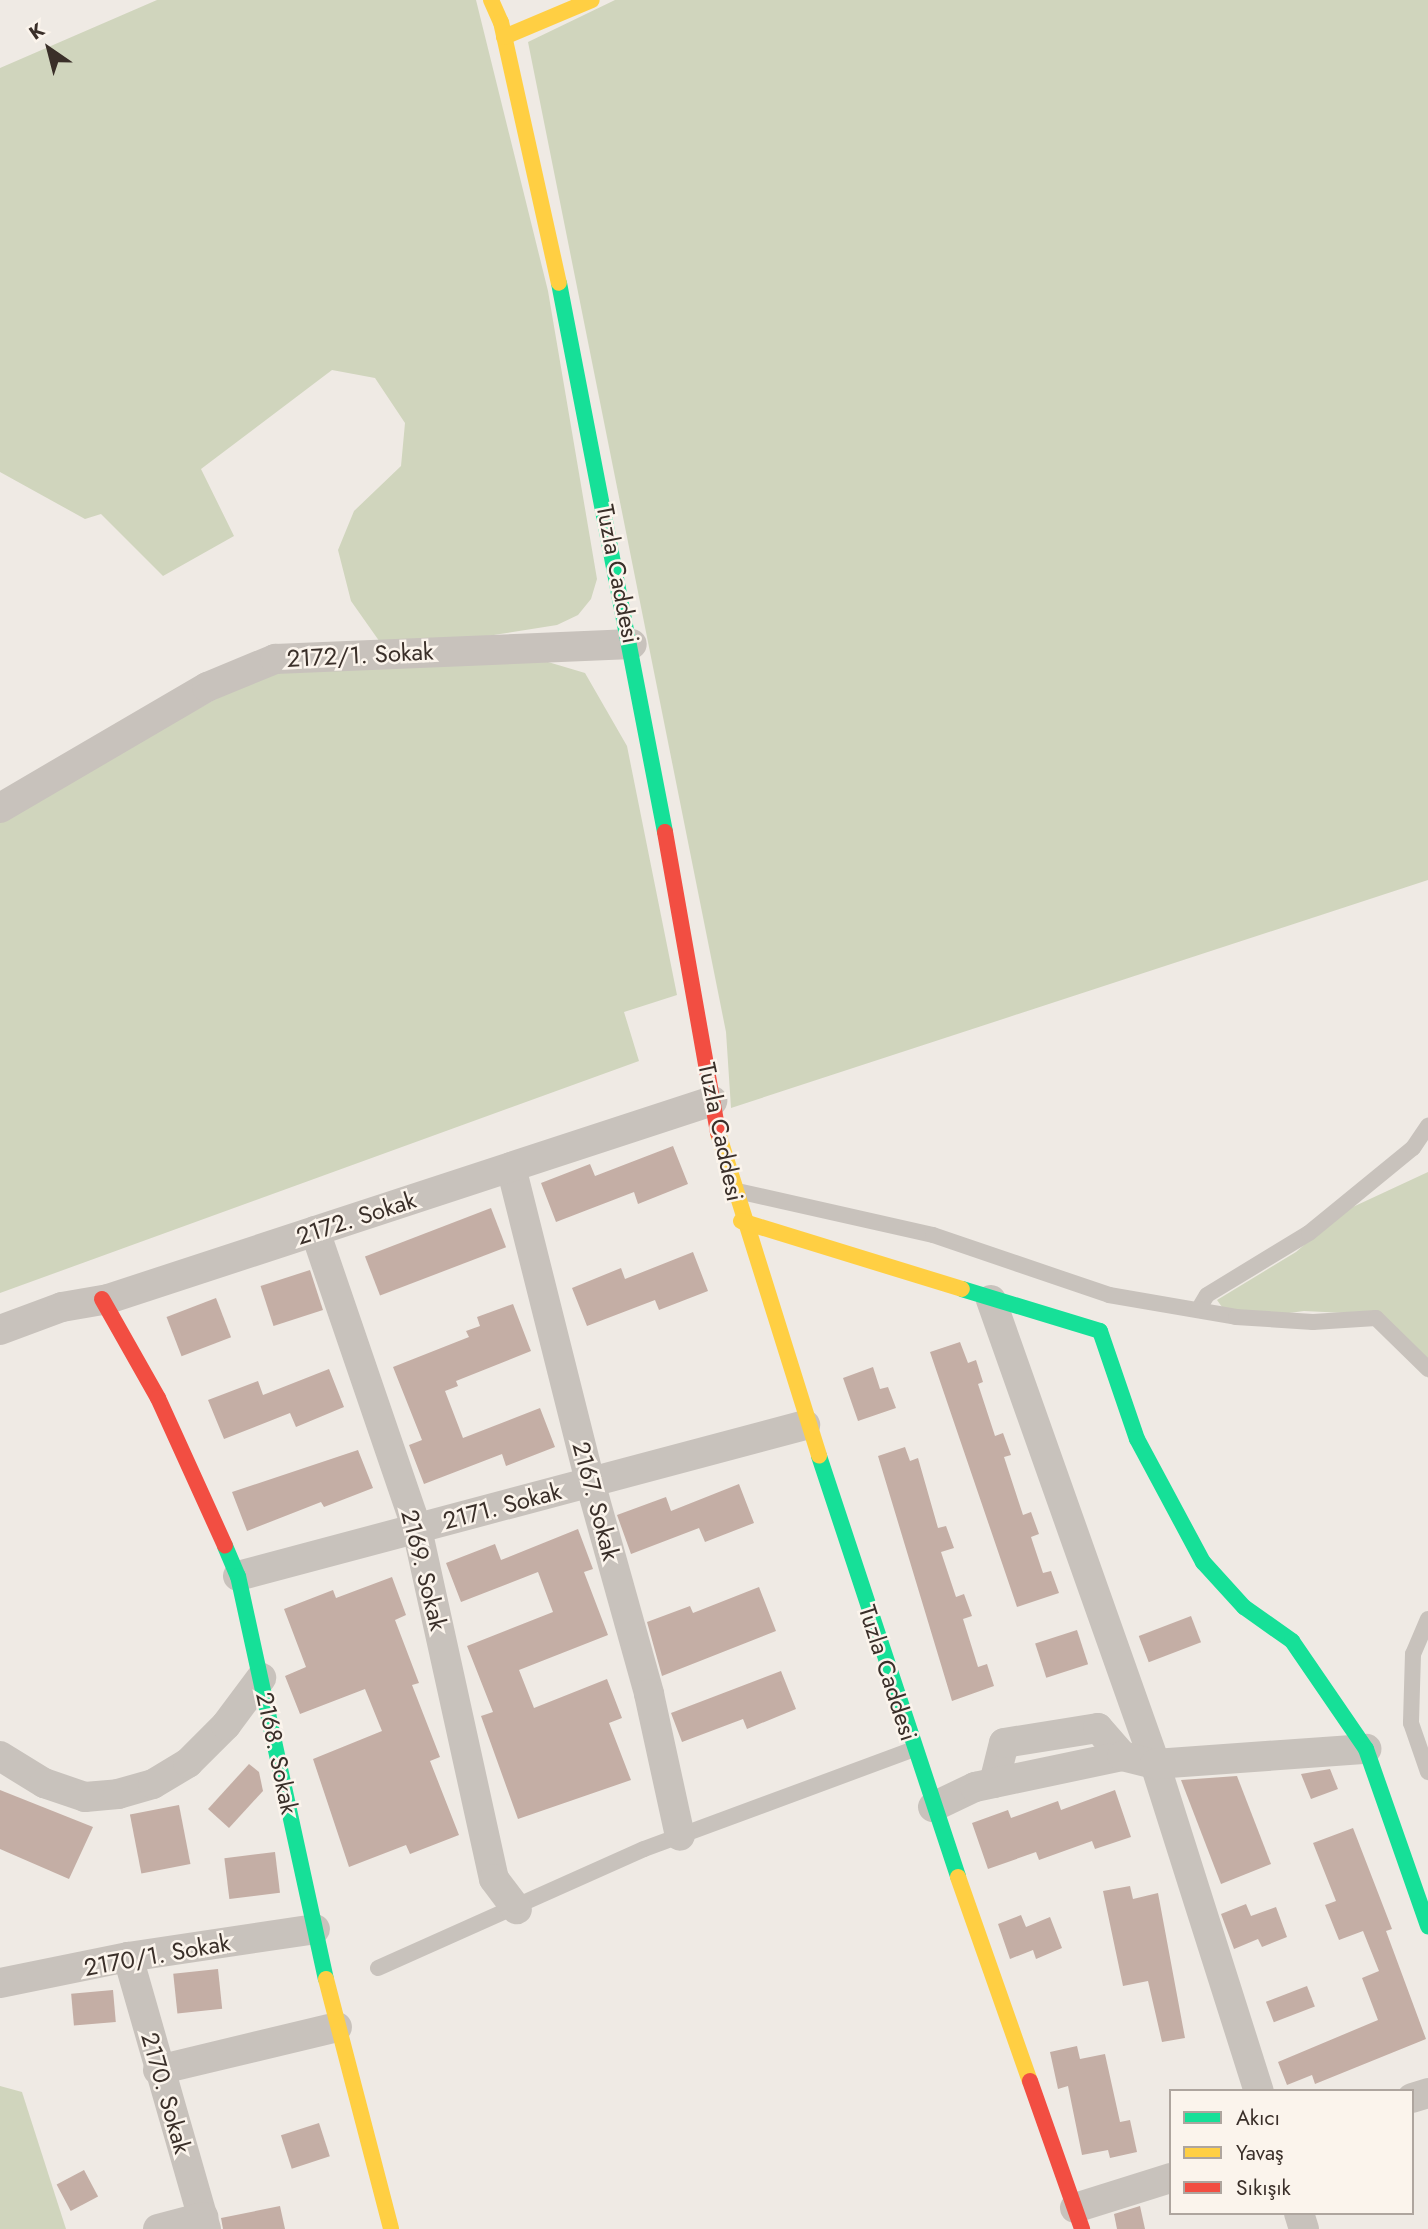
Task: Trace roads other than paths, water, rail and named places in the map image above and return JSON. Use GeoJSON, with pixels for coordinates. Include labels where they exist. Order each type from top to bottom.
{"type":"FeatureCollection","features":[{"type":"Feature","properties":{"kind":"main road","name":"Tuzla Caddesi"},"geometry":{"type":"LineString","coordinates":[[491,0],[504,37],[574,351],[632,644],[712,1101],[732,1190],[805,1425],[933,1807],[1079,2219]]}},
{"type":"Feature","properties":{"kind":"main road"},"geometry":{"type":"LineString","coordinates":[[504,37],[592,0]]}},
{"type":"Feature","properties":{"kind":"main road"},"geometry":{"type":"LineString","coordinates":[[741,1221],[991,1300],[1100,1331],[1137,1439],[1203,1562],[1244,1607],[1292,1642],[1366,1749],[1428,1926]]}},
{"type":"Feature","properties":{"kind":"main road","name":"2168. Sokak"},"geometry":{"type":"LineString","coordinates":[[102,1299],[158,1398],[239,1576],[315,1929],[391,2229]]}},
{"type":"Feature","properties":{"kind":"street","name":"2172/1. Sokak"},"geometry":{"type":"LineString","coordinates":[[0,808],[207,687],[275,659],[632,644]]}},
{"type":"Feature","properties":{"kind":"street","name":"2172. Sokak"},"geometry":{"type":"LineString","coordinates":[[0,1330],[62,1307],[102,1299],[712,1101]]}},
{"type":"Feature","properties":{"kind":"street","name":"2167. Sokak"},"geometry":{"type":"LineString","coordinates":[[511,1167],[590,1482],[649,1694],[680,1836]]}},
{"type":"Feature","properties":{"kind":"street","name":"2169. Sokak"},"geometry":{"type":"LineString","coordinates":[[314,1231],[417,1528],[491,1868],[501,1893],[517,1909]]}},
{"type":"Feature","properties":{"kind":"street"},"geometry":{"type":"LineString","coordinates":[[991,1300],[1155,1765],[1258,2089]]}},
{"type":"Feature","properties":{"kind":"street","name":"2171. Sokak"},"geometry":{"type":"LineString","coordinates":[[239,1576],[805,1425]]}},
{"type":"Feature","properties":{"kind":"street"},"geometry":{"type":"LineString","coordinates":[[0,1756],[44,1783],[85,1797],[118,1794],[153,1784],[188,1763],[226,1725],[261,1678]]}},
{"type":"Feature","properties":{"kind":"street"},"geometry":{"type":"LineString","coordinates":[[933,1807],[994,1783],[1122,1756],[1155,1765],[1366,1749]]}},
{"type":"Feature","properties":{"kind":"street","name":"2170/1. Sokak"},"geometry":{"type":"LineString","coordinates":[[0,1983],[128,1957],[315,1929]]}},
{"type":"Feature","properties":{"kind":"street","name":"2170. Sokak"},"geometry":{"type":"LineString","coordinates":[[128,1957],[158,2070],[204,2223]]}},
{"type":"Feature","properties":{"kind":"street"},"geometry":{"type":"LineString","coordinates":[[158,2070],[338,2027]]}},
{"type":"Feature","properties":{"kind":"street"},"geometry":{"type":"LineString","coordinates":[[1079,2219],[1169,2179]]}},
{"type":"Feature","properties":{"kind":"street"},"geometry":{"type":"LineString","coordinates":[[158,2229],[204,2223]]}},
{"type":"Feature","properties":{"kind":"lane"},"geometry":{"type":"LineString","coordinates":[[1198,1310],[1207,1295],[1309,1233],[1413,1148],[1428,1126]]}},
{"type":"Feature","properties":{"kind":"lane"},"geometry":{"type":"LineString","coordinates":[[732,1190],[933,1235],[1109,1295],[1198,1310],[1313,1322],[1376,1318],[1409,1345],[1428,1369]]}},
{"type":"Feature","properties":{"kind":"lane"},"geometry":{"type":"LineString","coordinates":[[1428,1619],[1413,1654],[1411,1723],[1428,1772]]}},
{"type":"Feature","properties":{"kind":"lane"},"geometry":{"type":"LineString","coordinates":[[378,1968],[680,1836],[914,1749]]}}]}
